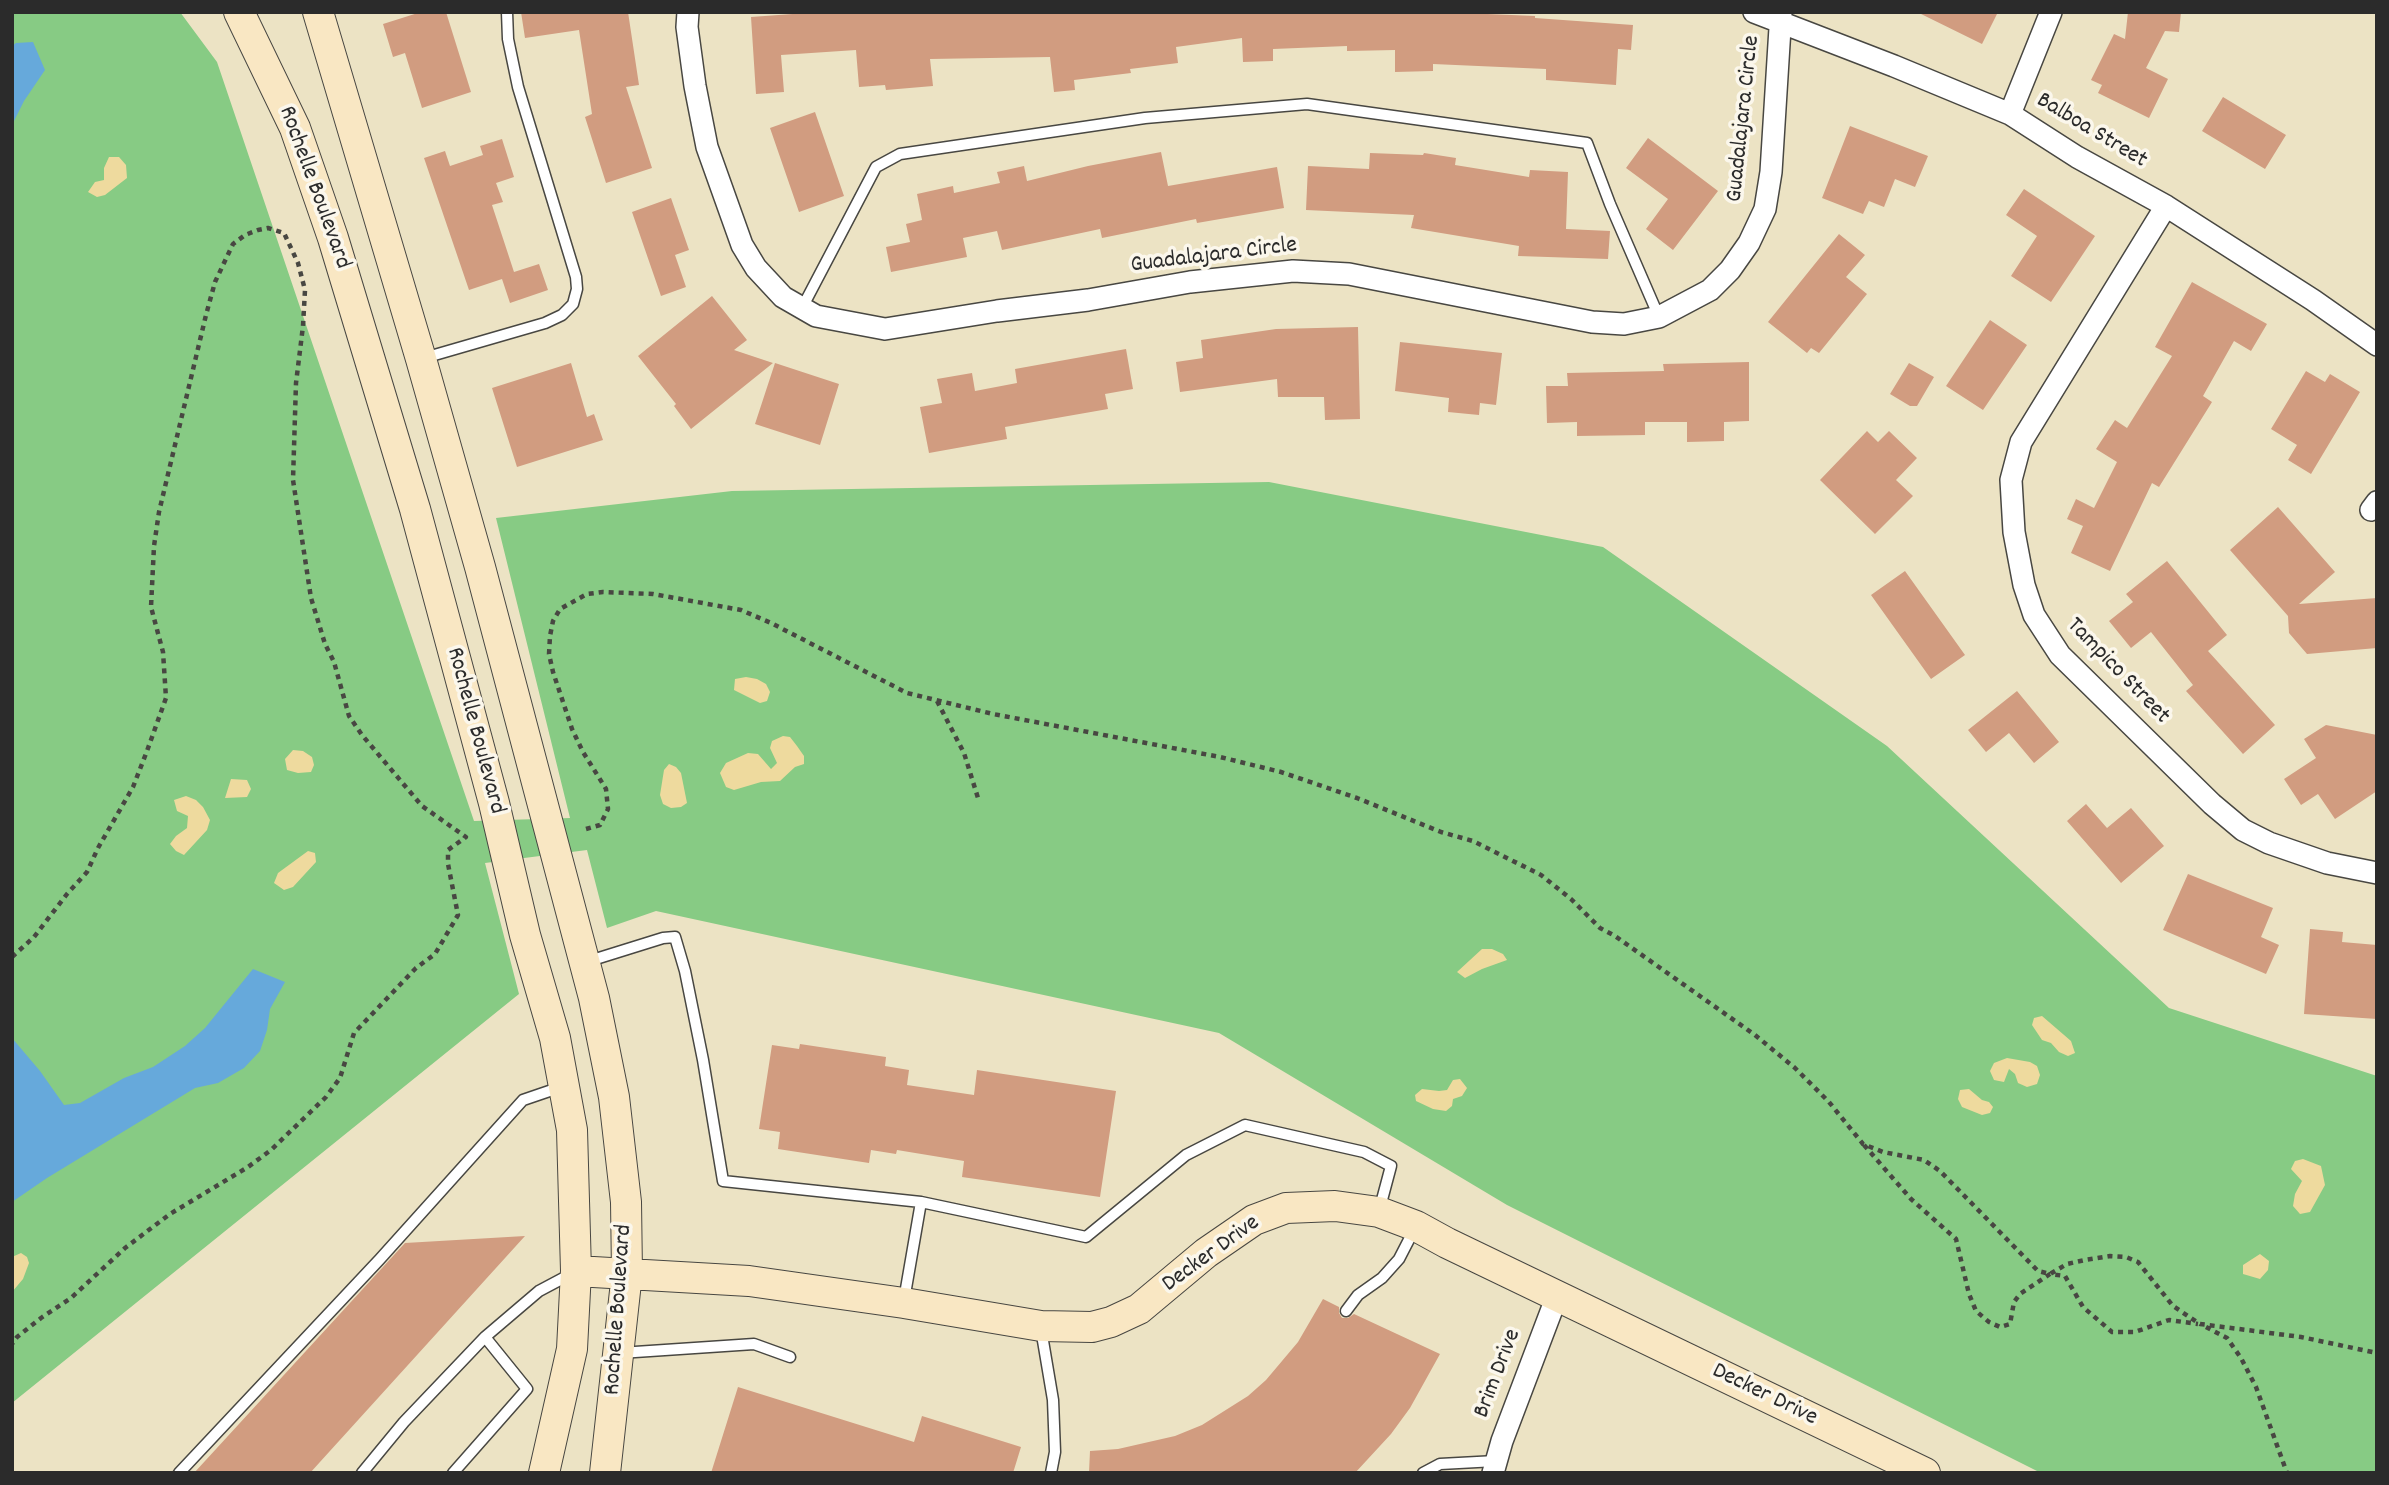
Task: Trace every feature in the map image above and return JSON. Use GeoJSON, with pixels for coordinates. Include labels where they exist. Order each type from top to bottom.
{"type":"FeatureCollection","features":[{"type":"Feature","properties":{"kind":"main road","name":"Rochelle Boulevard"},"geometry":{"type":"LineString","coordinates":[[239,12],[295,128],[333,238],[415,509],[494,803],[525,935],[555,1038],[572,1130],[576,1270],[572,1349],[544,1473]]}},
{"type":"Feature","properties":{"kind":"main road","name":"Rochelle Boulevard"},"geometry":{"type":"LineString","coordinates":[[318,12],[480,567],[584,963],[614,1097],[626,1202],[627,1273],[605,1473]]}},
{"type":"Feature","properties":{"kind":"main road","name":"Decker Drive"},"geometry":{"type":"LineString","coordinates":[[576,1270],[749,1281],[1041,1326],[1092,1327],[1111,1322],[1139,1309],[1206,1253],[1254,1220],[1286,1208],[1335,1206],[1379,1212],[1416,1226],[1925,1473]]}},
{"type":"Feature","properties":{"kind":"street","name":"Guadalajara Circle"},"geometry":{"type":"LineString","coordinates":[[688,12],[687,27],[695,86],[707,147],[742,245],[756,268],[783,297],[816,316],[885,330],[1190,282],[1293,271],[1349,274],[1592,322],[1624,324],[1660,317],[1710,290],[1730,270],[1749,243],[1765,209],[1771,172],[1781,17]]}},
{"type":"Feature","properties":{"kind":"street","name":"Balboa Street"},"geometry":{"type":"LineString","coordinates":[[1754,12],[1781,17],[2010,114],[2077,157],[2166,206],[2313,300],[2377,345]]}},
{"type":"Feature","properties":{"kind":"street"},"geometry":{"type":"LineString","coordinates":[[2010,114],[2051,12]]}},
{"type":"Feature","properties":{"kind":"street","name":"Tampico Street"},"geometry":{"type":"LineString","coordinates":[[2166,206],[2021,442],[2011,480],[2014,532],[2024,585],[2034,615],[2060,655],[2212,804],[2243,830],[2269,843],[2327,863],[2377,873]]}},
{"type":"Feature","properties":{"kind":"street","name":"Brim Drive"},"geometry":{"type":"LineString","coordinates":[[1495,1467],[1557,1296]]}},
{"type":"Feature","properties":{"kind":"lane"},"geometry":{"type":"LineString","coordinates":[[421,359],[554,319],[573,304],[576,277],[518,87],[508,40],[507,12]]}},
{"type":"Feature","properties":{"kind":"lane"},"geometry":{"type":"LineString","coordinates":[[802,308],[876,167],[900,153],[1145,118],[1307,103],[1587,143],[1610,204],[1660,317]]}},
{"type":"Feature","properties":{"kind":"lane"},"geometry":{"type":"LineString","coordinates":[[584,963],[663,938],[675,937],[704,1060],[723,1181],[920,1202],[1086,1237],[1186,1154],[1245,1125],[1364,1152],[1391,1166],[1379,1212]]}},
{"type":"Feature","properties":{"kind":"lane"},"geometry":{"type":"LineString","coordinates":[[179,1473],[380,1259],[523,1100],[564,1086]]}},
{"type":"Feature","properties":{"kind":"lane"},"geometry":{"type":"LineString","coordinates":[[904,1303],[920,1202]]}},
{"type":"Feature","properties":{"kind":"lane"},"geometry":{"type":"LineString","coordinates":[[1346,1311],[1358,1295],[1382,1278],[1399,1259],[1416,1226]]}},
{"type":"Feature","properties":{"kind":"lane"},"geometry":{"type":"LineString","coordinates":[[362,1473],[404,1422],[485,1337],[539,1291],[576,1270]]}},
{"type":"Feature","properties":{"kind":"lane"},"geometry":{"type":"LineString","coordinates":[[1041,1326],[1053,1400],[1055,1452],[1051,1473]]}},
{"type":"Feature","properties":{"kind":"lane"},"geometry":{"type":"LineString","coordinates":[[453,1473],[527,1389],[485,1337]]}},
{"type":"Feature","properties":{"kind":"lane"},"geometry":{"type":"LineString","coordinates":[[619,1353],[754,1345],[790,1357]]}},
{"type":"Feature","properties":{"kind":"lane"},"geometry":{"type":"LineString","coordinates":[[1423,1473],[1440,1464],[1495,1467]]}},
{"type":"Feature","properties":{"kind":"path"},"geometry":{"type":"LineString","coordinates":[[12,957],[34,937],[87,872],[132,787],[147,751],[166,698],[163,652],[151,607],[154,546],[159,512],[206,316],[215,282],[233,244],[258,230],[268,228],[284,233],[298,263],[305,290],[296,383],[293,480],[311,598],[325,644],[334,662],[349,716],[422,806],[466,837],[448,850],[448,864],[458,915],[435,954],[416,968],[354,1033],[340,1078],[326,1097],[271,1150],[170,1214],[125,1248],[71,1298],[12,1344]]}},
{"type":"Feature","properties":{"kind":"path"},"geometry":{"type":"LineString","coordinates":[[586,830],[600,825],[608,809],[606,789],[572,729],[549,654],[554,621],[560,609],[587,594],[603,592],[653,594],[741,610],[771,622],[906,693],[993,714],[1220,757],[1281,772],[1482,845],[1541,876],[1571,899],[1600,928],[1755,1035],[1796,1068],[1829,1102],[1911,1199],[1956,1239],[1969,1294],[1976,1311],[1989,1322],[2000,1327],[2010,1324],[2014,1302],[2020,1294],[2067,1264],[2110,1256],[2126,1257],[2138,1262],[2173,1306],[2227,1338],[2256,1387],[2287,1473]]}},
{"type":"Feature","properties":{"kind":"path"},"geometry":{"type":"LineString","coordinates":[[937,701],[964,753],[978,798]]}},
{"type":"Feature","properties":{"kind":"path"},"geometry":{"type":"LineString","coordinates":[[1863,1144],[1883,1152],[1924,1160],[1940,1171],[2038,1271],[2064,1276],[2083,1307],[2112,1332],[2135,1332],[2169,1320],[2301,1337],[2377,1353]]}},
{"type":"Feature","properties":{"kind":"green space"},"geometry":{"type":"Polygon","coordinates":[[[12,12],[180,12],[217,62],[474,821],[570,818],[496,518],[732,491],[1269,482],[1603,547],[1887,746],[2169,1008],[2377,1076],[2377,1473],[2041,1473],[1507,1205],[1219,1033],[656,911],[607,928],[587,850],[485,863],[519,994],[12,1403],[12,12]]]}},
{"type":"Feature","properties":{"kind":"sand"},"geometry":{"type":"Polygon","coordinates":[[[109,157],[119,157],[126,165],[127,178],[105,195],[97,197],[88,192],[95,182],[104,180],[104,168],[109,157]]]}},
{"type":"Feature","properties":{"kind":"sand"},"geometry":{"type":"Polygon","coordinates":[[[746,677],[766,684],[770,692],[767,701],[760,703],[734,690],[735,679],[746,677]]]}},
{"type":"Feature","properties":{"kind":"sand"},"geometry":{"type":"Polygon","coordinates":[[[783,736],[790,737],[797,746],[804,756],[804,764],[795,767],[780,781],[761,782],[734,790],[726,787],[720,773],[726,763],[748,753],[758,754],[771,769],[777,763],[770,748],[772,741],[783,736]]]}},
{"type":"Feature","properties":{"kind":"sand"},"geometry":{"type":"Polygon","coordinates":[[[293,750],[303,751],[312,757],[314,765],[311,772],[287,770],[285,759],[293,750]]]}},
{"type":"Feature","properties":{"kind":"sand"},"geometry":{"type":"Polygon","coordinates":[[[669,764],[681,773],[687,803],[681,807],[671,808],[663,804],[660,795],[664,770],[669,764]]]}},
{"type":"Feature","properties":{"kind":"sand"},"geometry":{"type":"Polygon","coordinates":[[[231,779],[247,780],[251,789],[247,797],[225,798],[231,779]]]}},
{"type":"Feature","properties":{"kind":"sand"},"geometry":{"type":"Polygon","coordinates":[[[186,796],[203,807],[210,820],[207,830],[184,855],[170,844],[187,828],[188,816],[177,811],[174,800],[186,796]]]}},
{"type":"Feature","properties":{"kind":"sand"},"geometry":{"type":"Polygon","coordinates":[[[308,851],[315,853],[316,862],[293,887],[284,890],[274,883],[278,873],[308,851]]]}},
{"type":"Feature","properties":{"kind":"sand"},"geometry":{"type":"Polygon","coordinates":[[[1482,949],[1492,949],[1503,954],[1507,960],[1465,978],[1457,972],[1482,949]]]}},
{"type":"Feature","properties":{"kind":"sand"},"geometry":{"type":"Polygon","coordinates":[[[2042,1016],[2071,1041],[2075,1053],[2068,1056],[2059,1052],[2051,1043],[2042,1040],[2032,1025],[2034,1018],[2042,1016]]]}},
{"type":"Feature","properties":{"kind":"sand"},"geometry":{"type":"Polygon","coordinates":[[[2007,1058],[2037,1066],[2040,1075],[2037,1084],[2027,1087],[2018,1083],[2015,1074],[2009,1069],[2004,1082],[1994,1080],[1990,1071],[1994,1063],[2007,1058]]]}},
{"type":"Feature","properties":{"kind":"sand"},"geometry":{"type":"Polygon","coordinates":[[[1460,1079],[1467,1088],[1462,1096],[1453,1099],[1452,1106],[1446,1111],[1433,1109],[1416,1101],[1415,1095],[1422,1089],[1447,1090],[1453,1080],[1460,1079]]]}},
{"type":"Feature","properties":{"kind":"sand"},"geometry":{"type":"Polygon","coordinates":[[[1969,1089],[1982,1100],[1989,1102],[1993,1107],[1990,1113],[1982,1115],[1962,1107],[1958,1099],[1960,1090],[1969,1089]]]}},
{"type":"Feature","properties":{"kind":"sand"},"geometry":{"type":"Polygon","coordinates":[[[2303,1159],[2321,1166],[2325,1185],[2310,1212],[2300,1214],[2293,1206],[2295,1194],[2302,1181],[2291,1169],[2295,1161],[2303,1159]]]}},
{"type":"Feature","properties":{"kind":"sand"},"geometry":{"type":"Polygon","coordinates":[[[21,1253],[27,1257],[29,1263],[23,1279],[12,1292],[12,1257],[21,1253]]]}},
{"type":"Feature","properties":{"kind":"sand"},"geometry":{"type":"Polygon","coordinates":[[[2260,1254],[2269,1261],[2268,1270],[2260,1279],[2243,1274],[2243,1265],[2260,1254]]]}},
{"type":"Feature","properties":{"kind":"water"},"geometry":{"type":"Polygon","coordinates":[[[33,42],[45,70],[12,125],[12,46],[16,43],[33,42]]]}},
{"type":"Feature","properties":{"kind":"water"},"geometry":{"type":"Polygon","coordinates":[[[253,969],[285,982],[270,1009],[260,1051],[244,1068],[218,1083],[195,1088],[12,1202],[12,1038],[64,1105],[80,1103],[124,1078],[153,1067],[185,1046],[205,1028],[253,969]]]}},
{"type":"Feature","properties":{"kind":"building"},"geometry":{"type":"Polygon","coordinates":[[[421,12],[446,12],[471,92],[422,108],[405,53],[393,57],[383,24],[421,12]]]}},
{"type":"Feature","properties":{"kind":"building"},"geometry":{"type":"Polygon","coordinates":[[[521,12],[628,12],[639,85],[626,87],[652,168],[606,183],[585,117],[592,114],[579,30],[525,38],[521,12]]]}},
{"type":"Feature","properties":{"kind":"building"},"geometry":{"type":"Polygon","coordinates":[[[820,12],[1440,12],[1535,16],[1633,25],[1631,50],[1618,49],[1616,85],[1546,80],[1546,69],[1433,64],[1433,71],[1395,72],[1395,50],[1347,51],[1347,46],[1273,49],[1273,61],[1243,62],[1242,38],[1176,47],[1178,63],[1130,69],[1131,73],[1074,80],[1075,90],[1054,92],[1050,57],[930,59],[933,86],[886,90],[885,85],[859,87],[856,50],[781,55],[784,92],[756,94],[751,17],[820,12]]]}},
{"type":"Feature","properties":{"kind":"building"},"geometry":{"type":"Polygon","coordinates":[[[1917,12],[1998,12],[1982,44],[1917,12]]]}},
{"type":"Feature","properties":{"kind":"building"},"geometry":{"type":"Polygon","coordinates":[[[2128,12],[2181,12],[2179,32],[2165,31],[2146,68],[2168,79],[2149,118],[2098,93],[2102,85],[2091,80],[2114,34],[2125,39],[2128,12]]]}},
{"type":"Feature","properties":{"kind":"building"},"geometry":{"type":"Polygon","coordinates":[[[2223,97],[2286,135],[2265,169],[2202,131],[2223,97]]]}},
{"type":"Feature","properties":{"kind":"building"},"geometry":{"type":"Polygon","coordinates":[[[815,112],[844,196],[799,212],[770,128],[815,112]]]}},
{"type":"Feature","properties":{"kind":"building"},"geometry":{"type":"Polygon","coordinates":[[[1850,126],[1928,156],[1915,187],[1895,179],[1884,207],[1869,201],[1863,214],[1822,198],[1850,126]]]}},
{"type":"Feature","properties":{"kind":"building"},"geometry":{"type":"Polygon","coordinates":[[[1648,138],[1718,191],[1673,250],[1646,229],[1668,199],[1626,168],[1648,138]]]}},
{"type":"Feature","properties":{"kind":"building"},"geometry":{"type":"Polygon","coordinates":[[[502,139],[514,177],[496,183],[503,202],[492,205],[514,272],[539,264],[548,290],[510,303],[502,279],[469,290],[424,158],[445,151],[450,166],[483,155],[480,146],[502,139]]]}},
{"type":"Feature","properties":{"kind":"building"},"geometry":{"type":"Polygon","coordinates":[[[1161,152],[1168,186],[1277,167],[1284,208],[1197,223],[1196,219],[1102,238],[1100,229],[1002,250],[997,231],[963,238],[967,257],[891,272],[886,247],[910,242],[906,224],[922,220],[917,194],[953,186],[954,193],[1000,183],[997,172],[1024,166],[1027,181],[1161,152]]]}},
{"type":"Feature","properties":{"kind":"building"},"geometry":{"type":"Polygon","coordinates":[[[1370,153],[1424,153],[1456,158],[1455,165],[1529,177],[1530,170],[1568,172],[1566,229],[1610,231],[1608,259],[1518,256],[1519,246],[1411,228],[1414,215],[1306,210],[1308,166],[1369,169],[1370,153]]]}},
{"type":"Feature","properties":{"kind":"building"},"geometry":{"type":"Polygon","coordinates":[[[2024,189],[2095,236],[2051,302],[2011,276],[2037,236],[2006,215],[2024,189]]]}},
{"type":"Feature","properties":{"kind":"building"},"geometry":{"type":"Polygon","coordinates":[[[671,198],[689,250],[675,255],[686,287],[661,296],[632,212],[671,198]]]}},
{"type":"Feature","properties":{"kind":"building"},"geometry":{"type":"Polygon","coordinates":[[[1839,234],[1865,255],[1846,277],[1867,294],[1819,353],[1811,348],[1807,353],[1768,322],[1839,234]]]}},
{"type":"Feature","properties":{"kind":"building"},"geometry":{"type":"Polygon","coordinates":[[[2192,282],[2267,324],[2251,351],[2234,341],[2203,396],[2212,402],[2159,487],[2152,483],[2110,571],[2071,553],[2083,526],[2067,519],[2076,499],[2094,508],[2117,462],[2096,449],[2115,420],[2127,428],[2172,356],[2155,347],[2192,282]]]}},
{"type":"Feature","properties":{"kind":"building"},"geometry":{"type":"Polygon","coordinates":[[[712,296],[747,340],[734,350],[773,363],[691,429],[674,406],[676,404],[638,356],[712,296]]]}},
{"type":"Feature","properties":{"kind":"building"},"geometry":{"type":"Polygon","coordinates":[[[1990,320],[2027,345],[1983,410],[1946,386],[1990,320]]]}},
{"type":"Feature","properties":{"kind":"building"},"geometry":{"type":"Polygon","coordinates":[[[1358,327],[1360,419],[1325,420],[1324,397],[1278,397],[1277,379],[1180,392],[1176,362],[1203,358],[1201,340],[1276,329],[1358,327]]]}},
{"type":"Feature","properties":{"kind":"building"},"geometry":{"type":"Polygon","coordinates":[[[1400,342],[1502,353],[1496,405],[1480,403],[1479,415],[1448,412],[1449,398],[1395,391],[1400,342]]]}},
{"type":"Feature","properties":{"kind":"building"},"geometry":{"type":"Polygon","coordinates":[[[1126,349],[1133,389],[1105,394],[1108,409],[1005,427],[1007,439],[929,453],[920,407],[942,403],[937,379],[972,373],[975,391],[1017,383],[1015,369],[1126,349]]]}},
{"type":"Feature","properties":{"kind":"building"},"geometry":{"type":"Polygon","coordinates":[[[1749,362],[1749,421],[1724,422],[1724,441],[1687,442],[1687,422],[1645,422],[1645,435],[1577,436],[1577,422],[1547,423],[1546,386],[1568,386],[1567,373],[1664,371],[1663,364],[1749,362]]]}},
{"type":"Feature","properties":{"kind":"building"},"geometry":{"type":"Polygon","coordinates":[[[571,363],[587,417],[594,414],[603,440],[517,467],[492,388],[571,363]]]}},
{"type":"Feature","properties":{"kind":"building"},"geometry":{"type":"Polygon","coordinates":[[[775,363],[839,384],[820,445],[755,424],[775,363]]]}},
{"type":"Feature","properties":{"kind":"building"},"geometry":{"type":"Polygon","coordinates":[[[1909,363],[1934,377],[1917,406],[1910,406],[1890,394],[1909,363]]]}},
{"type":"Feature","properties":{"kind":"building"},"geometry":{"type":"Polygon","coordinates":[[[2306,371],[2325,382],[2330,374],[2360,392],[2311,474],[2288,460],[2297,445],[2271,429],[2306,371]]]}},
{"type":"Feature","properties":{"kind":"building"},"geometry":{"type":"Polygon","coordinates":[[[1867,431],[1878,442],[1889,431],[1917,458],[1896,480],[1913,496],[1875,534],[1820,480],[1867,431]]]}},
{"type":"Feature","properties":{"kind":"building"},"geometry":{"type":"Polygon","coordinates":[[[2278,507],[2335,572],[2299,604],[2377,598],[2377,648],[2307,654],[2289,633],[2288,616],[2230,550],[2278,507]]]}},
{"type":"Feature","properties":{"kind":"building"},"geometry":{"type":"Polygon","coordinates":[[[2167,561],[2227,635],[2208,651],[2275,725],[2243,754],[2186,691],[2193,685],[2151,632],[2131,648],[2109,621],[2133,602],[2126,594],[2167,561]]]}},
{"type":"Feature","properties":{"kind":"building"},"geometry":{"type":"Polygon","coordinates":[[[1905,571],[1965,655],[1931,679],[1871,595],[1905,571]]]}},
{"type":"Feature","properties":{"kind":"building"},"geometry":{"type":"Polygon","coordinates":[[[2017,691],[2059,742],[2034,763],[2009,733],[1986,752],[1968,730],[2017,691]]]}},
{"type":"Feature","properties":{"kind":"building"},"geometry":{"type":"Polygon","coordinates":[[[2326,725],[2377,735],[2377,791],[2335,819],[2318,794],[2301,805],[2284,779],[2316,758],[2304,739],[2326,725]]]}},
{"type":"Feature","properties":{"kind":"building"},"geometry":{"type":"Polygon","coordinates":[[[2086,804],[2107,828],[2131,808],[2164,846],[2121,883],[2067,821],[2086,804]]]}},
{"type":"Feature","properties":{"kind":"building"},"geometry":{"type":"Polygon","coordinates":[[[2188,874],[2273,908],[2261,937],[2279,945],[2266,974],[2163,930],[2188,874]]]}},
{"type":"Feature","properties":{"kind":"building"},"geometry":{"type":"Polygon","coordinates":[[[2310,929],[2343,932],[2342,942],[2377,945],[2377,1019],[2304,1014],[2310,929]]]}},
{"type":"Feature","properties":{"kind":"building"},"geometry":{"type":"Polygon","coordinates":[[[800,1044],[886,1057],[885,1066],[909,1070],[907,1085],[974,1095],[977,1070],[1116,1091],[1100,1197],[962,1177],[964,1161],[897,1150],[896,1154],[871,1150],[869,1163],[778,1149],[780,1132],[759,1129],[772,1045],[799,1049],[800,1044]]]}},
{"type":"Feature","properties":{"kind":"building"},"geometry":{"type":"Polygon","coordinates":[[[525,1236],[310,1473],[194,1473],[405,1243],[525,1236]]]}},
{"type":"Feature","properties":{"kind":"building"},"geometry":{"type":"Polygon","coordinates":[[[1323,1299],[1339,1307],[1342,1318],[1354,1314],[1440,1354],[1410,1408],[1391,1434],[1355,1473],[1089,1473],[1090,1451],[1118,1449],[1175,1436],[1202,1425],[1248,1396],[1266,1380],[1298,1342],[1323,1299]]]}},
{"type":"Feature","properties":{"kind":"building"},"geometry":{"type":"Polygon","coordinates":[[[738,1387],[914,1442],[922,1416],[1021,1447],[1013,1473],[711,1473],[738,1387]]]}}]}
